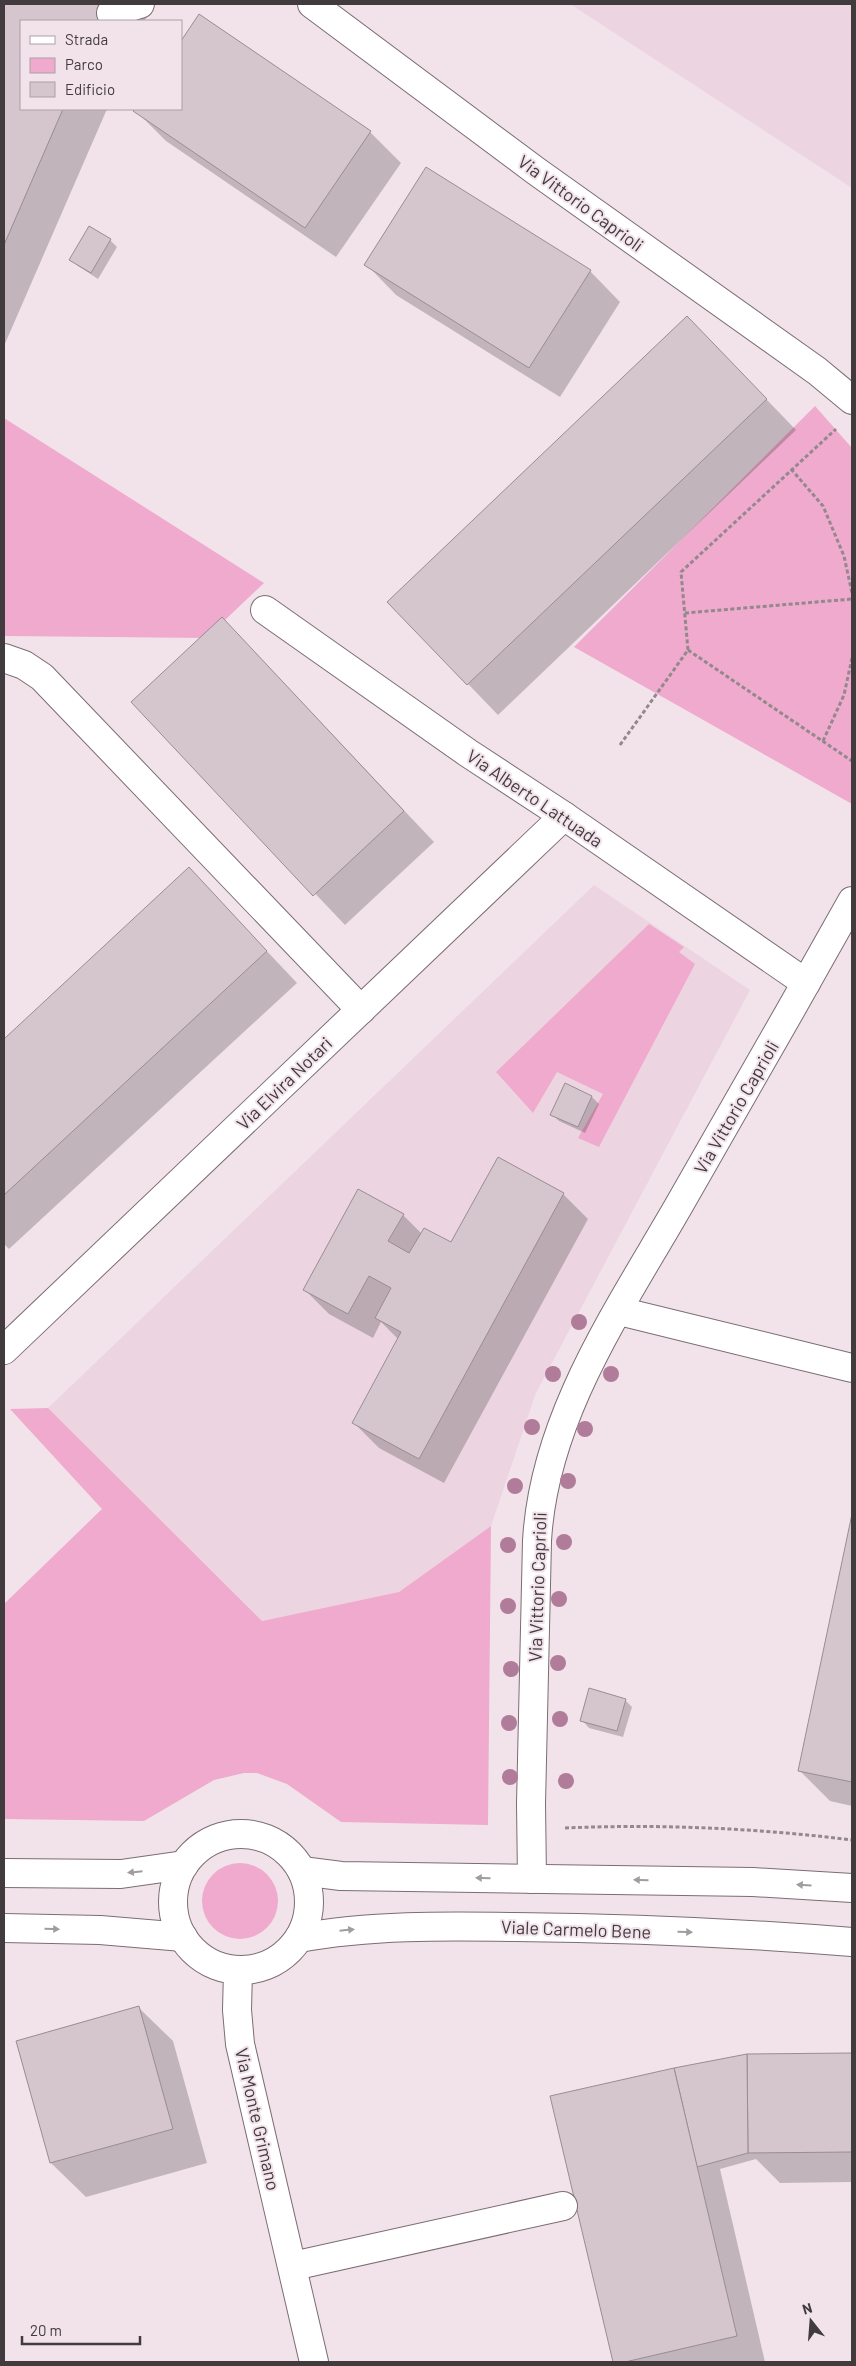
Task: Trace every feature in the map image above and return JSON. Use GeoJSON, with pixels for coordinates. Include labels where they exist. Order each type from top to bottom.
{"type":"FeatureCollection","features":[{"type":"Feature","properties":{"kind":"street"},"geometry":{"type":"LineString","coordinates":[[111,13],[140,4]]}},
{"type":"Feature","properties":{"kind":"street","name":"Via Vittorio Caprioli"},"geometry":{"type":"LineString","coordinates":[[312,4],[536,171],[816,372],[852,400]]}},
{"type":"Feature","properties":{"kind":"street","name":"Via Alberto Lattuada"},"geometry":{"type":"LineString","coordinates":[[265,610],[468,753],[564,816],[806,983]]}},
{"type":"Feature","properties":{"kind":"street"},"geometry":{"type":"LineString","coordinates":[[4,658],[24,665],[42,677],[361,1010]]}},
{"type":"Feature","properties":{"kind":"street","name":"Via Elvira Notari"},"geometry":{"type":"LineString","coordinates":[[4,1350],[564,816]]}},
{"type":"Feature","properties":{"kind":"street","name":"Via Vittorio Caprioli"},"geometry":{"type":"LineString","coordinates":[[532,1878],[531,1830],[537,1541],[541,1495],[547,1468],[574,1398],[619,1312],[852,901]]}},
{"type":"Feature","properties":{"kind":"street"},"geometry":{"type":"LineString","coordinates":[[619,1312],[852,1368]]}},
{"type":"Feature","properties":{"kind":"street"},"geometry":{"type":"LineString","coordinates":[[234,1834],[254,1835],[274,1842],[290,1854],[302,1871],[308,1887],[309,1904],[306,1921],[299,1938],[288,1951],[273,1962],[256,1968],[238,1970],[216,1965],[197,1954],[183,1937],[176,1923],[174,1894],[184,1865],[197,1850],[214,1840],[234,1834]]}},
{"type":"Feature","properties":{"kind":"street"},"geometry":{"type":"LineString","coordinates":[[4,1873],[121,1874],[184,1865]]}},
{"type":"Feature","properties":{"kind":"street"},"geometry":{"type":"LineString","coordinates":[[302,1871],[341,1876],[753,1882],[852,1888]]}},
{"type":"Feature","properties":{"kind":"street","name":"Viale Carmelo Bene"},"geometry":{"type":"LineString","coordinates":[[299,1938],[355,1929],[474,1926],[696,1932],[852,1942]]}},
{"type":"Feature","properties":{"kind":"street"},"geometry":{"type":"LineString","coordinates":[[4,1928],[100,1930],[183,1937]]}},
{"type":"Feature","properties":{"kind":"street","name":"Via Monte Grimano"},"geometry":{"type":"LineString","coordinates":[[238,1970],[237,2010],[240,2044],[314,2362]]}},
{"type":"Feature","properties":{"kind":"street"},"geometry":{"type":"LineString","coordinates":[[293,2266],[563,2206]]}},
{"type":"Feature","properties":{"kind":"path"},"geometry":{"type":"LineString","coordinates":[[620,745],[688,650],[681,572],[839,426]]}},
{"type":"Feature","properties":{"kind":"path"},"geometry":{"type":"LineString","coordinates":[[792,469],[822,506],[844,556],[852,593]]}},
{"type":"Feature","properties":{"kind":"path"},"geometry":{"type":"LineString","coordinates":[[684,613],[852,599]]}},
{"type":"Feature","properties":{"kind":"path"},"geometry":{"type":"LineString","coordinates":[[688,650],[852,761]]}},
{"type":"Feature","properties":{"kind":"path"},"geometry":{"type":"LineString","coordinates":[[823,741],[844,695],[852,658]]}},
{"type":"Feature","properties":{"kind":"path"},"geometry":{"type":"LineString","coordinates":[[531,1830],[649,1826],[700,1827],[772,1831],[852,1840]]}},
{"type":"Feature","properties":{"kind":"shaded area"},"geometry":{"type":"Polygon","coordinates":[[[570,4],[852,4],[852,188],[570,4]]]}},
{"type":"Feature","properties":{"kind":"shaded area"},"geometry":{"type":"Polygon","coordinates":[[[594,885],[750,990],[536,1393],[491,1526],[399,1592],[262,1621],[48,1408],[594,885]]]}},
{"type":"Feature","properties":{"kind":"green space"},"geometry":{"type":"Polygon","coordinates":[[[815,406],[852,448],[852,804],[574,647],[815,406]]]}},
{"type":"Feature","properties":{"kind":"green space"},"geometry":{"type":"Polygon","coordinates":[[[4,418],[264,583],[206,638],[4,636],[4,418]]]}},
{"type":"Feature","properties":{"kind":"green space"},"geometry":{"type":"Polygon","coordinates":[[[649,924],[684,947],[679,952],[695,964],[599,1147],[578,1138],[603,1094],[557,1072],[533,1113],[496,1072],[649,924]]]}},
{"type":"Feature","properties":{"kind":"green space"},"geometry":{"type":"Polygon","coordinates":[[[48,1408],[262,1621],[399,1592],[491,1526],[488,1825],[341,1822],[287,1784],[257,1773],[244,1773],[214,1780],[144,1821],[4,1819],[4,1604],[102,1509],[10,1409],[48,1408]]]}},
{"type":"Feature","properties":{"kind":"green space"},"geometry":{"type":"Polygon","coordinates":[[[248,1863],[261,1869],[272,1880],[278,1893],[276,1916],[261,1933],[248,1939],[232,1939],[219,1933],[204,1916],[202,1893],[208,1880],[225,1865],[248,1863]]]}},
{"type":"Feature","properties":{"kind":"building"},"geometry":{"type":"Polygon","coordinates":[[[4,4],[109,4],[101,20],[20,20],[20,110],[63,110],[4,245],[4,4]]]}},
{"type":"Feature","properties":{"kind":"building"},"geometry":{"type":"Polygon","coordinates":[[[199,14],[371,131],[305,228],[133,111],[182,110],[182,40],[199,14]]]}},
{"type":"Feature","properties":{"kind":"building"},"geometry":{"type":"Polygon","coordinates":[[[426,167],[591,270],[529,368],[364,265],[426,167]]]}},
{"type":"Feature","properties":{"kind":"building"},"geometry":{"type":"Polygon","coordinates":[[[89,226],[111,239],[91,273],[69,260],[89,226]]]}},
{"type":"Feature","properties":{"kind":"building"},"geometry":{"type":"Polygon","coordinates":[[[687,316],[767,399],[467,685],[387,602],[687,316]]]}},
{"type":"Feature","properties":{"kind":"building"},"geometry":{"type":"Polygon","coordinates":[[[222,617],[404,811],[313,896],[131,702],[222,617]]]}},
{"type":"Feature","properties":{"kind":"building"},"geometry":{"type":"Polygon","coordinates":[[[189,867],[267,951],[4,1195],[4,1039],[189,867]]]}},
{"type":"Feature","properties":{"kind":"building"},"geometry":{"type":"Polygon","coordinates":[[[565,1083],[592,1096],[578,1127],[550,1115],[565,1083]]]}},
{"type":"Feature","properties":{"kind":"building"},"geometry":{"type":"Polygon","coordinates":[[[498,1157],[564,1193],[419,1459],[352,1423],[401,1332],[375,1318],[391,1288],[369,1276],[348,1314],[303,1290],[358,1189],[404,1214],[388,1241],[409,1253],[424,1228],[451,1242],[498,1157]]]}},
{"type":"Feature","properties":{"kind":"building"},"geometry":{"type":"Polygon","coordinates":[[[852,1514],[852,1782],[798,1771],[852,1514]]]}},
{"type":"Feature","properties":{"kind":"building"},"geometry":{"type":"Polygon","coordinates":[[[589,1688],[626,1699],[617,1731],[580,1721],[589,1688]]]}},
{"type":"Feature","properties":{"kind":"building"},"geometry":{"type":"Polygon","coordinates":[[[139,2006],[173,2129],[50,2163],[16,2041],[139,2006]]]}},
{"type":"Feature","properties":{"kind":"building"},"geometry":{"type":"Polygon","coordinates":[[[852,2053],[852,2152],[748,2153],[747,2054],[852,2053]]]}},
{"type":"Feature","properties":{"kind":"building"},"geometry":{"type":"Polygon","coordinates":[[[747,2054],[748,2153],[697,2167],[674,2068],[747,2054]]]}},
{"type":"Feature","properties":{"kind":"building"},"geometry":{"type":"Polygon","coordinates":[[[674,2068],[737,2336],[625,2362],[613,2362],[550,2096],[674,2068]]]}}]}
